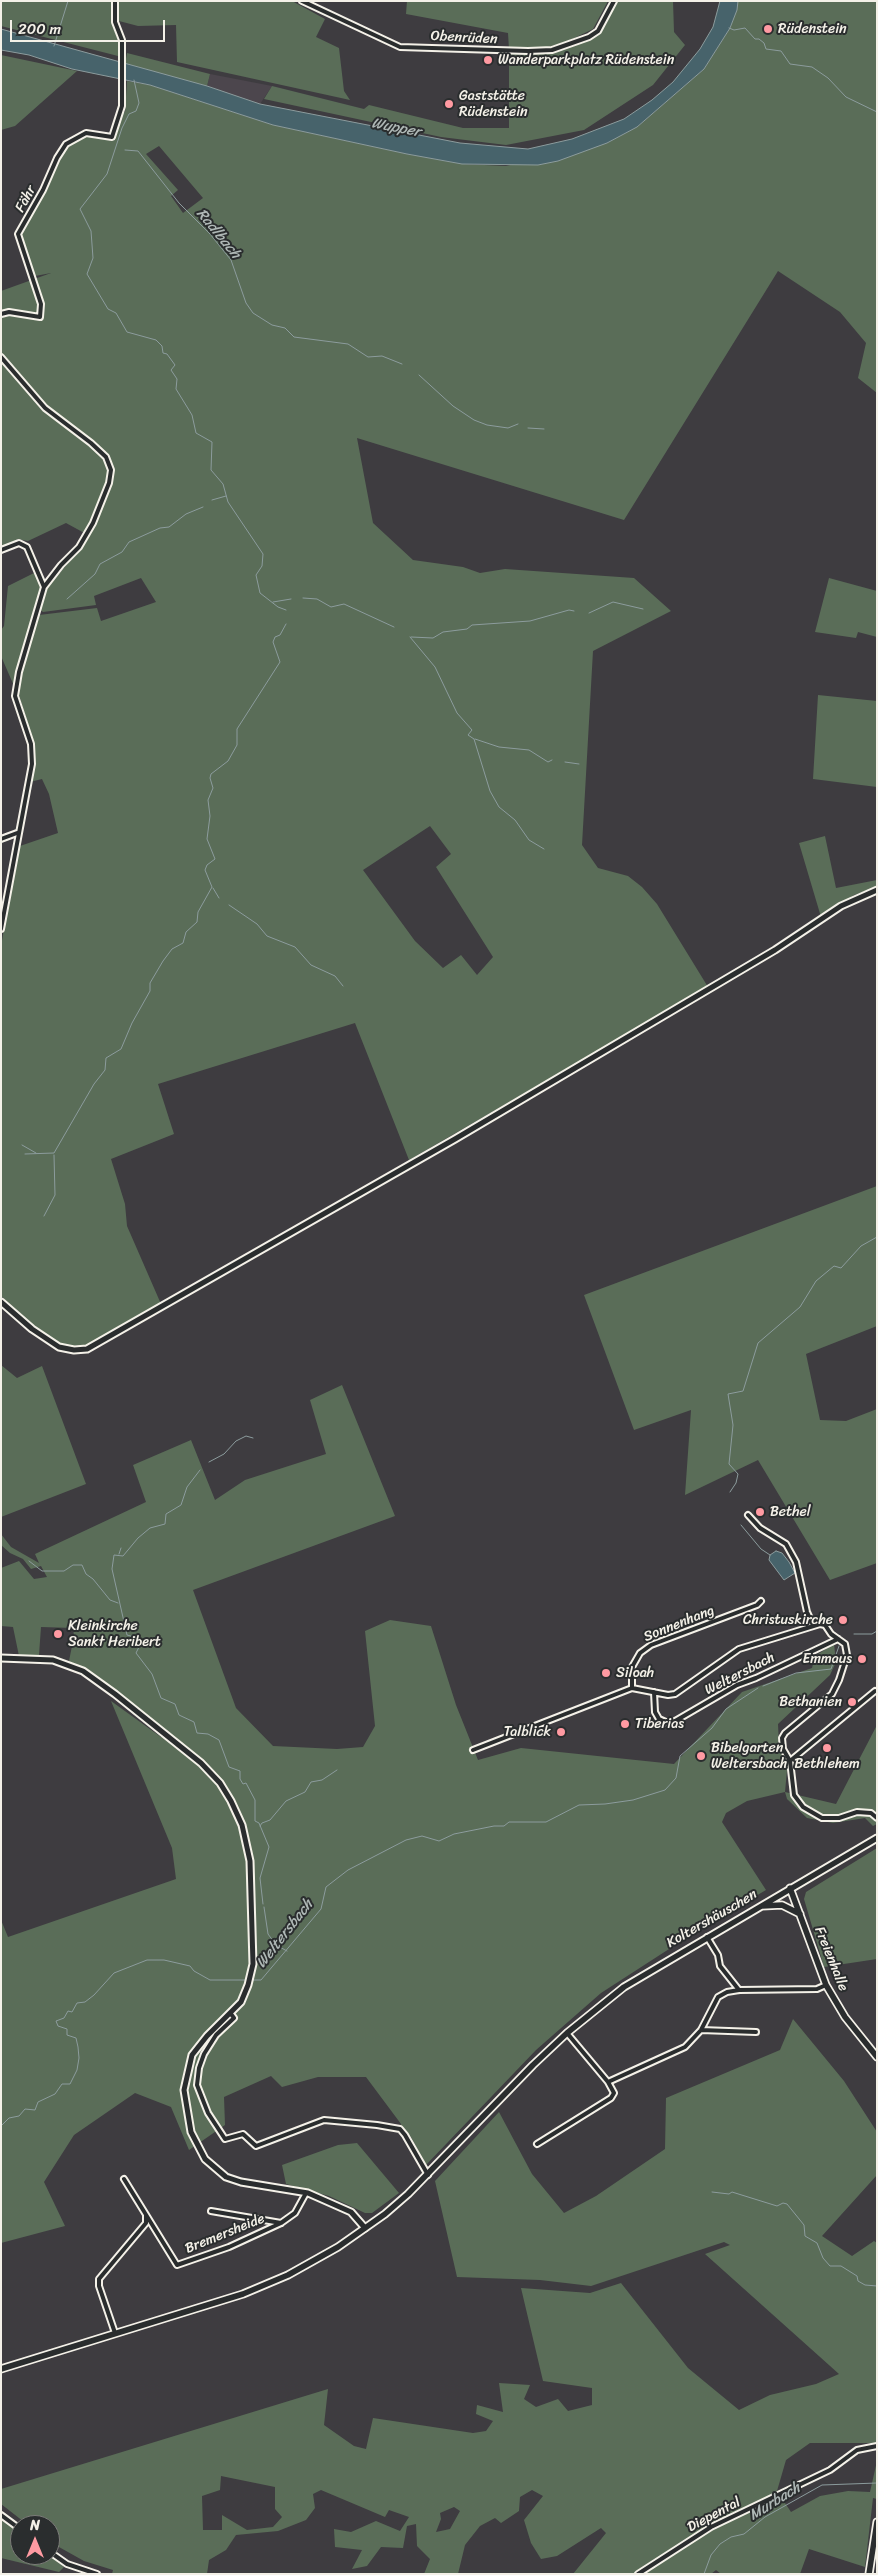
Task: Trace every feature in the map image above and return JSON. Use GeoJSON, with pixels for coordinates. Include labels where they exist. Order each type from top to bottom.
{"type":"FeatureCollection","features":[{"type":"Feature","properties":{"kind":"main road","name":"Koltershäuschen"},"geometry":{"type":"LineString","coordinates":[[1,2369],[253,2291],[310,2264],[366,2228],[428,2175],[567,2033],[624,1987],[707,1936],[877,1838]]}},
{"type":"Feature","properties":{"kind":"main road","name":"Freienhalle"},"geometry":{"type":"LineString","coordinates":[[790,1888],[826,1985],[845,2017],[877,2057]]}},
{"type":"Feature","properties":{"kind":"main road"},"geometry":{"type":"LineString","coordinates":[[760,1906],[782,1905],[800,1914]]}},
{"type":"Feature","properties":{"kind":"main road"},"geometry":{"type":"LineString","coordinates":[[869,2574],[877,2522]]}},
{"type":"Feature","properties":{"kind":"street","name":"Fähr"},"geometry":{"type":"LineString","coordinates":[[1,314],[9,312],[40,317],[41,304],[18,234],[66,144],[86,133],[112,137],[122,106],[122,45],[115,22],[115,1]]}},
{"type":"Feature","properties":{"kind":"street","name":"Obenrüden"},"geometry":{"type":"LineString","coordinates":[[302,1],[404,48],[442,47],[528,51],[552,50],[589,37],[598,31],[614,1]]}},
{"type":"Feature","properties":{"kind":"street"},"geometry":{"type":"LineString","coordinates":[[1,357],[45,408],[91,443],[106,457],[111,470],[109,483],[93,523],[79,547],[44,587],[19,672],[15,696],[31,744],[32,764],[17,833],[1,929]]}},
{"type":"Feature","properties":{"kind":"street"},"geometry":{"type":"LineString","coordinates":[[1,550],[19,543],[27,546],[44,587]]}},
{"type":"Feature","properties":{"kind":"street"},"geometry":{"type":"LineString","coordinates":[[1,839],[17,833]]}},
{"type":"Feature","properties":{"kind":"street"},"geometry":{"type":"LineString","coordinates":[[1,1302],[32,1329],[59,1347],[74,1350],[87,1349],[714,987],[775,950],[841,906],[877,890]]}},
{"type":"Feature","properties":{"kind":"street"},"geometry":{"type":"LineString","coordinates":[[748,1515],[760,1528],[786,1544],[796,1562],[807,1612],[813,1626],[825,1625],[847,1648],[846,1662],[832,1694],[785,1733],[782,1743],[790,1761],[794,1795],[808,1812],[830,1818],[864,1812],[877,1818]]}},
{"type":"Feature","properties":{"kind":"street","name":"Sonnenhang"},"geometry":{"type":"LineString","coordinates":[[632,1688],[632,1667],[640,1653],[651,1646],[757,1605],[761,1601]]}},
{"type":"Feature","properties":{"kind":"street","name":"Weltersbach"},"geometry":{"type":"LineString","coordinates":[[632,1688],[675,1694],[739,1649],[813,1626]]}},
{"type":"Feature","properties":{"kind":"street","name":"Weltersbach"},"geometry":{"type":"LineString","coordinates":[[654,1692],[654,1712],[659,1719],[670,1724],[731,1688],[838,1640]]}},
{"type":"Feature","properties":{"kind":"street"},"geometry":{"type":"LineString","coordinates":[[1,1658],[41,1658],[65,1663],[83,1671],[202,1763],[220,1783],[237,1813],[248,1845],[252,1876],[253,1964],[251,1976],[241,2002],[199,2045],[188,2068],[184,2090],[186,2112],[198,2148],[214,2168],[226,2177],[241,2182],[306,2193],[351,2212],[366,2228]]}},
{"type":"Feature","properties":{"kind":"street"},"geometry":{"type":"LineString","coordinates":[[474,1750],[632,1688]]}},
{"type":"Feature","properties":{"kind":"street"},"geometry":{"type":"LineString","coordinates":[[790,1761],[875,1691]]}},
{"type":"Feature","properties":{"kind":"street"},"geometry":{"type":"LineString","coordinates":[[707,1936],[718,1954],[720,1966],[739,1990]]}},
{"type":"Feature","properties":{"kind":"street"},"geometry":{"type":"LineString","coordinates":[[608,2082],[685,2047],[700,2030],[718,1997],[727,1992],[739,1990],[817,1989],[826,1985]]}},
{"type":"Feature","properties":{"kind":"street"},"geometry":{"type":"LineString","coordinates":[[231,2014],[234,2018],[216,2035],[204,2054],[199,2068],[197,2085],[208,2113],[225,2139],[243,2134],[256,2146],[324,2120],[400,2129],[428,2175]]}},
{"type":"Feature","properties":{"kind":"street"},"geometry":{"type":"LineString","coordinates":[[700,2030],[756,2032]]}},
{"type":"Feature","properties":{"kind":"street"},"geometry":{"type":"LineString","coordinates":[[537,2144],[611,2098],[614,2093],[608,2082],[567,2033]]}},
{"type":"Feature","properties":{"kind":"street","name":"Bremersheide"},"geometry":{"type":"LineString","coordinates":[[124,2179],[177,2265],[229,2247],[281,2223],[295,2213],[306,2193]]}},
{"type":"Feature","properties":{"kind":"street","name":"Bremersheide"},"geometry":{"type":"LineString","coordinates":[[212,2211],[281,2223]]}},
{"type":"Feature","properties":{"kind":"street"},"geometry":{"type":"LineString","coordinates":[[115,2333],[99,2286],[99,2280],[146,2223],[146,2214]]}},
{"type":"Feature","properties":{"kind":"street","name":"Diepental"},"geometry":{"type":"LineString","coordinates":[[638,2574],[711,2527],[830,2470],[857,2450],[877,2446]]}},
{"type":"Feature","properties":{"kind":"street"},"geometry":{"type":"LineString","coordinates":[[60,2559],[67,2564],[97,2574]]}},
{"type":"Feature","properties":{"kind":"shaded area"},"geometry":{"type":"Polygon","coordinates":[[[210,74],[272,86],[260,104],[207,86],[210,74]]]}},
{"type":"Feature","properties":{"kind":"green space"},"geometry":{"type":"Polygon","coordinates":[[[1,1],[112,1],[112,24],[118,40],[118,56],[1,26],[1,1]]]}},
{"type":"Feature","properties":{"kind":"green space"},"geometry":{"type":"Polygon","coordinates":[[[118,1],[292,1],[325,19],[316,37],[339,48],[344,91],[350,100],[177,62],[176,25],[138,26],[119,21],[118,1]]]}},
{"type":"Feature","properties":{"kind":"green space"},"geometry":{"type":"Polygon","coordinates":[[[407,1],[608,1],[593,29],[566,42],[544,48],[509,49],[508,33],[406,14],[407,1]]]}},
{"type":"Feature","properties":{"kind":"green space"},"geometry":{"type":"Polygon","coordinates":[[[616,1],[673,1],[674,32],[685,45],[653,85],[584,130],[506,145],[441,137],[264,99],[272,86],[364,109],[369,105],[463,128],[509,128],[509,54],[546,53],[589,39],[605,26],[616,1]]]}},
{"type":"Feature","properties":{"kind":"green space"},"geometry":{"type":"Polygon","coordinates":[[[738,1],[877,1],[877,393],[858,378],[866,343],[840,312],[778,271],[624,520],[357,438],[373,523],[413,560],[463,567],[480,573],[505,569],[634,578],[671,611],[593,651],[582,845],[598,868],[628,876],[642,887],[657,904],[708,987],[409,1160],[355,1023],[158,1084],[174,1134],[111,1159],[125,1204],[127,1226],[161,1304],[91,1345],[63,1346],[48,1338],[1,1296],[1,947],[17,847],[58,833],[49,794],[42,779],[30,782],[35,761],[34,744],[19,695],[20,676],[39,615],[97,608],[101,621],[156,602],[141,578],[94,596],[96,605],[43,612],[39,609],[47,588],[79,550],[88,535],[66,523],[28,541],[17,539],[16,542],[1,548],[1,291],[51,273],[35,276],[21,234],[66,147],[85,136],[113,138],[122,113],[125,112],[127,81],[150,85],[273,125],[462,164],[506,166],[607,143],[637,127],[704,69],[730,28],[738,1]],[[159,146],[146,154],[178,190],[171,196],[183,213],[203,198],[159,146]],[[430,826],[363,870],[415,941],[443,968],[461,955],[477,975],[493,957],[436,867],[451,854],[430,826]]]}},
{"type":"Feature","properties":{"kind":"green space"},"geometry":{"type":"Polygon","coordinates":[[[127,53],[210,74],[207,86],[125,65],[127,53]]]}},
{"type":"Feature","properties":{"kind":"green space"},"geometry":{"type":"Polygon","coordinates":[[[1,55],[77,71],[15,126],[1,130],[1,55]]]}},
{"type":"Feature","properties":{"kind":"green space"},"geometry":{"type":"Polygon","coordinates":[[[36,572],[41,586],[15,674],[14,686],[1,656],[1,630],[4,626],[8,586],[36,572]]]}},
{"type":"Feature","properties":{"kind":"green space"},"geometry":{"type":"Polygon","coordinates":[[[829,578],[877,591],[877,637],[858,632],[856,638],[815,632],[829,578]]]}},
{"type":"Feature","properties":{"kind":"green space"},"geometry":{"type":"Polygon","coordinates":[[[818,695],[877,701],[877,787],[813,779],[818,695]]]}},
{"type":"Feature","properties":{"kind":"green space"},"geometry":{"type":"Polygon","coordinates":[[[825,836],[836,888],[877,880],[877,887],[854,895],[821,917],[799,843],[825,836]]]}},
{"type":"Feature","properties":{"kind":"green space"},"geometry":{"type":"Polygon","coordinates":[[[877,1186],[877,1326],[806,1354],[820,1420],[846,1421],[877,1409],[877,1563],[830,1580],[758,1460],[685,1495],[691,1410],[634,1430],[584,1295],[877,1186]]]}},
{"type":"Feature","properties":{"kind":"green space"},"geometry":{"type":"Polygon","coordinates":[[[1,1365],[17,1378],[42,1366],[86,1484],[1,1517],[1,1365]]]}},
{"type":"Feature","properties":{"kind":"green space"},"geometry":{"type":"Polygon","coordinates":[[[342,1385],[395,1516],[193,1590],[236,1708],[273,1746],[337,1749],[363,1747],[375,1726],[365,1631],[390,1620],[431,1626],[456,1705],[478,1760],[521,1748],[674,1764],[742,1692],[812,1668],[815,1656],[834,1644],[836,1662],[830,1675],[778,1724],[779,1745],[787,1770],[785,1792],[747,1801],[726,1813],[722,1822],[766,1890],[700,1929],[601,1993],[536,2050],[426,2165],[411,2137],[400,2128],[401,2124],[366,2077],[318,2077],[282,2087],[271,2076],[224,2097],[225,2125],[189,2150],[171,2107],[135,2093],[74,2135],[44,2182],[65,2226],[1,2243],[1,1920],[8,1937],[176,1879],[172,1848],[111,1701],[161,1737],[166,1731],[112,1689],[69,1661],[72,1646],[75,1644],[73,1628],[41,1627],[39,1655],[19,1656],[13,1627],[1,1626],[1,1568],[19,1561],[34,1579],[47,1577],[41,1566],[31,1569],[23,1559],[10,1553],[1,1545],[1,1534],[11,1547],[39,1563],[35,1554],[146,1502],[133,1465],[191,1440],[215,1500],[245,1480],[326,1454],[310,1400],[342,1385]]]}},
{"type":"Feature","properties":{"kind":"green space"},"geometry":{"type":"Polygon","coordinates":[[[877,1725],[877,1824],[873,1826],[865,1818],[833,1823],[807,1818],[787,1799],[785,1792],[836,1804],[877,1725]]]}},
{"type":"Feature","properties":{"kind":"green space"},"geometry":{"type":"Polygon","coordinates":[[[877,1848],[877,1959],[824,1967],[804,1899],[806,1892],[877,1848]]]}},
{"type":"Feature","properties":{"kind":"green space"},"geometry":{"type":"Polygon","coordinates":[[[793,2019],[844,2081],[877,2132],[877,2175],[822,2236],[852,2256],[874,2241],[877,2243],[877,2443],[810,2443],[786,2460],[777,2491],[791,2512],[820,2496],[848,2491],[870,2492],[877,2461],[877,2499],[873,2498],[865,2567],[809,2549],[800,2574],[721,2574],[716,2570],[711,2574],[573,2574],[606,2533],[601,2528],[557,2556],[541,2559],[531,2543],[524,2520],[543,2496],[532,2490],[520,2497],[519,2511],[501,2523],[495,2518],[480,2526],[465,2545],[458,2574],[424,2574],[430,2559],[417,2546],[416,2524],[407,2526],[403,2548],[381,2547],[367,2566],[352,2569],[362,2550],[335,2547],[334,2529],[351,2532],[376,2521],[400,2531],[409,2517],[389,2510],[385,2517],[321,2490],[313,2494],[315,2508],[306,2520],[278,2531],[236,2535],[226,2550],[209,2560],[207,2574],[112,2574],[113,2570],[84,2561],[60,2548],[60,2515],[15,2515],[1,2504],[1,2489],[328,2389],[324,2425],[354,2446],[366,2449],[373,2418],[473,2433],[486,2431],[493,2421],[476,2414],[477,2405],[503,2412],[499,2383],[530,2385],[524,2399],[536,2407],[558,2399],[568,2411],[592,2405],[592,2388],[543,2381],[521,2288],[590,2293],[621,2283],[688,2368],[739,2410],[770,2395],[816,2384],[839,2374],[705,2254],[730,2245],[724,2242],[591,2286],[540,2280],[457,2277],[435,2181],[499,2112],[532,2174],[564,2213],[596,2196],[665,2149],[666,2098],[780,2050],[793,2019]],[[221,2476],[220,2490],[202,2496],[203,2530],[222,2530],[222,2515],[247,2530],[273,2527],[282,2517],[275,2509],[275,2487],[221,2476]],[[454,2507],[440,2513],[441,2519],[436,2532],[450,2529],[460,2511],[454,2507]]]}},
{"type":"Feature","properties":{"kind":"green space"},"geometry":{"type":"Polygon","coordinates":[[[357,2143],[399,2193],[372,2213],[365,2213],[329,2196],[286,2184],[282,2165],[338,2145],[357,2143]]]}},
{"type":"Feature","properties":{"kind":"green space"},"geometry":{"type":"Polygon","coordinates":[[[1,2518],[10,2525],[10,2560],[1,2558],[1,2518]]]}},
{"type":"Feature","properties":{"kind":"green space"},"geometry":{"type":"Polygon","coordinates":[[[60,2563],[64,2567],[59,2572],[30,2565],[60,2565],[60,2563]]]}},
{"type":"Feature","properties":{"kind":"water"},"geometry":{"type":"Polygon","coordinates":[[[720,1],[738,1],[737,10],[730,28],[704,69],[637,127],[607,143],[558,161],[538,165],[462,164],[407,154],[273,125],[150,85],[72,69],[29,55],[1,50],[1,29],[207,86],[260,104],[460,143],[528,149],[572,139],[624,119],[652,100],[673,82],[700,49],[713,27],[720,1]]]}},
{"type":"Feature","properties":{"kind":"water"},"geometry":{"type":"Polygon","coordinates":[[[776,1551],[782,1553],[795,1573],[784,1580],[769,1560],[770,1555],[776,1551]]]}},
{"type":"Feature","properties":{"kind":"waterway"},"geometry":{"type":"LineString","coordinates":[[54,46],[68,1]]}},
{"type":"Feature","properties":{"kind":"waterway"},"geometry":{"type":"LineString","coordinates":[[729,28],[734,30],[745,28],[755,39],[759,39],[764,43],[766,49],[781,51],[790,64],[812,67],[828,78],[846,97],[877,112]]}},
{"type":"Feature","properties":{"kind":"waterway"},"geometry":{"type":"LineString","coordinates":[[134,80],[139,103],[136,111],[129,114],[122,128],[107,174],[80,209],[91,231],[93,258],[87,274],[108,309],[116,313],[127,332],[156,340],[162,346],[163,353],[167,354],[175,365],[171,370],[177,379],[176,389],[192,415],[196,433],[212,442],[211,470],[223,484],[228,502],[263,554],[262,566],[256,575],[260,593],[278,607],[286,610]]}},
{"type":"Feature","properties":{"kind":"waterway","name":"Radlbach"},"geometry":{"type":"LineString","coordinates":[[125,150],[138,151],[179,203],[210,234],[231,260],[246,303],[253,313],[272,325],[285,328],[294,337],[348,344],[368,357],[382,356],[402,364]]}},
{"type":"Feature","properties":{"kind":"waterway","name":"Radlbach"},"geometry":{"type":"LineString","coordinates":[[419,375],[453,406],[474,420],[487,425],[508,428],[518,424]]}},
{"type":"Feature","properties":{"kind":"waterway","name":"Radlbach"},"geometry":{"type":"LineString","coordinates":[[528,428],[544,429]]}},
{"type":"Feature","properties":{"kind":"waterway"},"geometry":{"type":"LineString","coordinates":[[212,500],[226,496]]}},
{"type":"Feature","properties":{"kind":"waterway"},"geometry":{"type":"LineString","coordinates":[[67,599],[95,574],[100,564],[122,552],[129,542],[160,528],[169,527],[186,514],[203,507]]}},
{"type":"Feature","properties":{"kind":"waterway"},"geometry":{"type":"LineString","coordinates":[[303,598],[317,599],[331,607],[344,604],[394,627]]}},
{"type":"Feature","properties":{"kind":"waterway"},"geometry":{"type":"LineString","coordinates":[[273,602],[291,599]]}},
{"type":"Feature","properties":{"kind":"waterway"},"geometry":{"type":"LineString","coordinates":[[589,613],[613,602],[643,609]]}},
{"type":"Feature","properties":{"kind":"waterway"},"geometry":{"type":"LineString","coordinates":[[411,637],[433,638],[443,632],[467,629],[472,625],[530,621],[569,610],[574,611]]}},
{"type":"Feature","properties":{"kind":"waterway"},"geometry":{"type":"LineString","coordinates":[[25,1154],[54,1153],[94,1084],[105,1070],[106,1058],[121,1049],[132,1023],[150,991],[150,983],[163,961],[172,949],[183,943],[186,932],[197,922],[198,912],[212,887],[205,870],[207,865],[215,859],[207,839],[210,816],[208,800],[213,788],[210,778],[211,774],[228,761],[237,745],[237,729],[280,662],[273,642],[275,637],[280,635],[286,624]]}},
{"type":"Feature","properties":{"kind":"waterway"},"geometry":{"type":"LineString","coordinates":[[410,637],[435,667],[457,713],[472,730],[468,735],[474,739],[490,791],[499,807],[515,820],[529,840],[544,849]]}},
{"type":"Feature","properties":{"kind":"waterway"},"geometry":{"type":"LineString","coordinates":[[475,739],[499,747],[529,750],[548,762],[552,760]]}},
{"type":"Feature","properties":{"kind":"waterway"},"geometry":{"type":"LineString","coordinates":[[565,762],[579,764]]}},
{"type":"Feature","properties":{"kind":"waterway"},"geometry":{"type":"LineString","coordinates":[[213,888],[219,898]]}},
{"type":"Feature","properties":{"kind":"waterway"},"geometry":{"type":"LineString","coordinates":[[229,905],[257,924],[267,936],[295,947],[311,965],[335,976],[343,986]]}},
{"type":"Feature","properties":{"kind":"waterway"},"geometry":{"type":"LineString","coordinates":[[22,1145],[36,1153]]}},
{"type":"Feature","properties":{"kind":"waterway"},"geometry":{"type":"LineString","coordinates":[[44,1216],[55,1195],[54,1155]]}},
{"type":"Feature","properties":{"kind":"waterway"},"geometry":{"type":"LineString","coordinates":[[730,1492],[736,1483],[738,1474],[729,1464],[733,1425],[728,1394],[743,1391],[758,1343],[800,1307],[816,1281],[834,1266],[841,1268],[861,1246],[877,1237]]}},
{"type":"Feature","properties":{"kind":"waterway"},"geometry":{"type":"LineString","coordinates":[[209,1462],[224,1454],[236,1441],[246,1436],[253,1438]]}},
{"type":"Feature","properties":{"kind":"waterway"},"geometry":{"type":"LineString","coordinates":[[200,1470],[187,1487],[181,1505],[166,1514],[165,1524],[150,1528],[138,1538],[123,1556],[114,1555],[112,1569],[127,1635],[138,1638],[140,1645],[136,1653],[152,1674],[161,1698],[175,1704],[179,1715],[194,1722],[197,1733],[208,1734],[219,1740],[229,1767],[240,1771],[240,1779],[243,1784],[246,1783],[255,1800],[255,1821],[259,1823],[269,1847],[260,1878],[263,1904]]}},
{"type":"Feature","properties":{"kind":"waterway"},"geometry":{"type":"LineString","coordinates":[[741,1525],[761,1549],[770,1555]]}},
{"type":"Feature","properties":{"kind":"waterway"},"geometry":{"type":"LineString","coordinates":[[119,1554],[121,1548]]}},
{"type":"Feature","properties":{"kind":"waterway"},"geometry":{"type":"LineString","coordinates":[[29,1561],[42,1571],[64,1571],[73,1565],[82,1565],[86,1574],[93,1579],[110,1600],[118,1603]]}},
{"type":"Feature","properties":{"kind":"waterway","name":"Weltersbach"},"geometry":{"type":"LineString","coordinates":[[854,1634],[872,1634],[877,1631]]}},
{"type":"Feature","properties":{"kind":"waterway","name":"Weltersbach"},"geometry":{"type":"LineString","coordinates":[[763,1686],[796,1673],[831,1669],[839,1646]]}},
{"type":"Feature","properties":{"kind":"waterway","name":"Weltersbach"},"geometry":{"type":"LineString","coordinates":[[251,1980],[261,1980],[321,1909],[326,1887],[348,1870],[406,1840],[422,1836],[439,1841],[454,1834],[494,1826],[504,1826],[509,1822],[546,1822],[579,1805],[633,1800],[665,1790],[676,1778],[680,1756],[712,1728],[726,1709],[758,1688]]}},
{"type":"Feature","properties":{"kind":"waterway"},"geometry":{"type":"LineString","coordinates":[[260,1826],[262,1823],[270,1820],[286,1801],[305,1792],[311,1782],[322,1780],[337,1770]]}},
{"type":"Feature","properties":{"kind":"waterway"},"geometry":{"type":"LineString","coordinates":[[264,1907],[268,1934],[276,1945],[287,1951]]}},
{"type":"Feature","properties":{"kind":"waterway","name":"Weltersbach"},"geometry":{"type":"LineString","coordinates":[[1,2126],[9,2118],[19,2116],[25,2109],[35,2110],[38,2102],[55,2094],[62,2084],[70,2084],[77,2070],[78,2047],[76,2038],[67,2035],[67,2029],[58,2026],[56,2021],[64,2018],[68,2011],[72,2012],[77,2003],[85,2002],[94,1995],[114,1973],[147,1960],[164,1960],[190,1966],[194,1971],[210,1980],[247,1980]]}},
{"type":"Feature","properties":{"kind":"waterway"},"geometry":{"type":"LineString","coordinates":[[712,2192],[729,2194],[732,2192],[777,2206],[783,2203],[787,2204],[804,2225],[805,2236],[817,2243],[823,2258],[830,2266],[841,2266],[857,2276],[858,2281],[865,2285],[877,2286]]}},
{"type":"Feature","properties":{"kind":"waterway","name":"Murbach"},"geometry":{"type":"LineString","coordinates":[[704,2574],[711,2555],[720,2544],[731,2537],[744,2534],[765,2517],[822,2485],[877,2483]]}},
{"type":"Feature","properties":{"kind":"place","name":"Rüdenstein"},"geometry":{"type":"Point","coordinates":[768,29]}},
{"type":"Feature","properties":{"kind":"place","name":"Wanderparkplatz Rüdenstein"},"geometry":{"type":"Point","coordinates":[488,60]}},
{"type":"Feature","properties":{"kind":"place","name":"Gaststätte Rüdenstein"},"geometry":{"type":"Point","coordinates":[449,104]}},
{"type":"Feature","properties":{"kind":"place","name":"Bethel"},"geometry":{"type":"Point","coordinates":[760,1512]}},
{"type":"Feature","properties":{"kind":"place","name":"Christuskirche"},"geometry":{"type":"Point","coordinates":[843,1620]}},
{"type":"Feature","properties":{"kind":"place","name":"Kleinkirche Sankt Heribert"},"geometry":{"type":"Point","coordinates":[58,1634]}},
{"type":"Feature","properties":{"kind":"place","name":"Emmaus"},"geometry":{"type":"Point","coordinates":[862,1659]}},
{"type":"Feature","properties":{"kind":"place","name":"Siloah"},"geometry":{"type":"Point","coordinates":[606,1673]}},
{"type":"Feature","properties":{"kind":"place","name":"Bethanien"},"geometry":{"type":"Point","coordinates":[852,1702]}},
{"type":"Feature","properties":{"kind":"place","name":"Tiberias"},"geometry":{"type":"Point","coordinates":[625,1724]}},
{"type":"Feature","properties":{"kind":"place","name":"Talblick"},"geometry":{"type":"Point","coordinates":[561,1732]}},
{"type":"Feature","properties":{"kind":"place","name":"Bethlehem"},"geometry":{"type":"Point","coordinates":[827,1748]}},
{"type":"Feature","properties":{"kind":"place","name":"Bibelgarten Weltersbach"},"geometry":{"type":"Point","coordinates":[701,1756]}},
{"type":"Feature","properties":{"kind":"water label","name":"Wupper"},"geometry":{"type":"Point","coordinates":[396,128]}}]}
